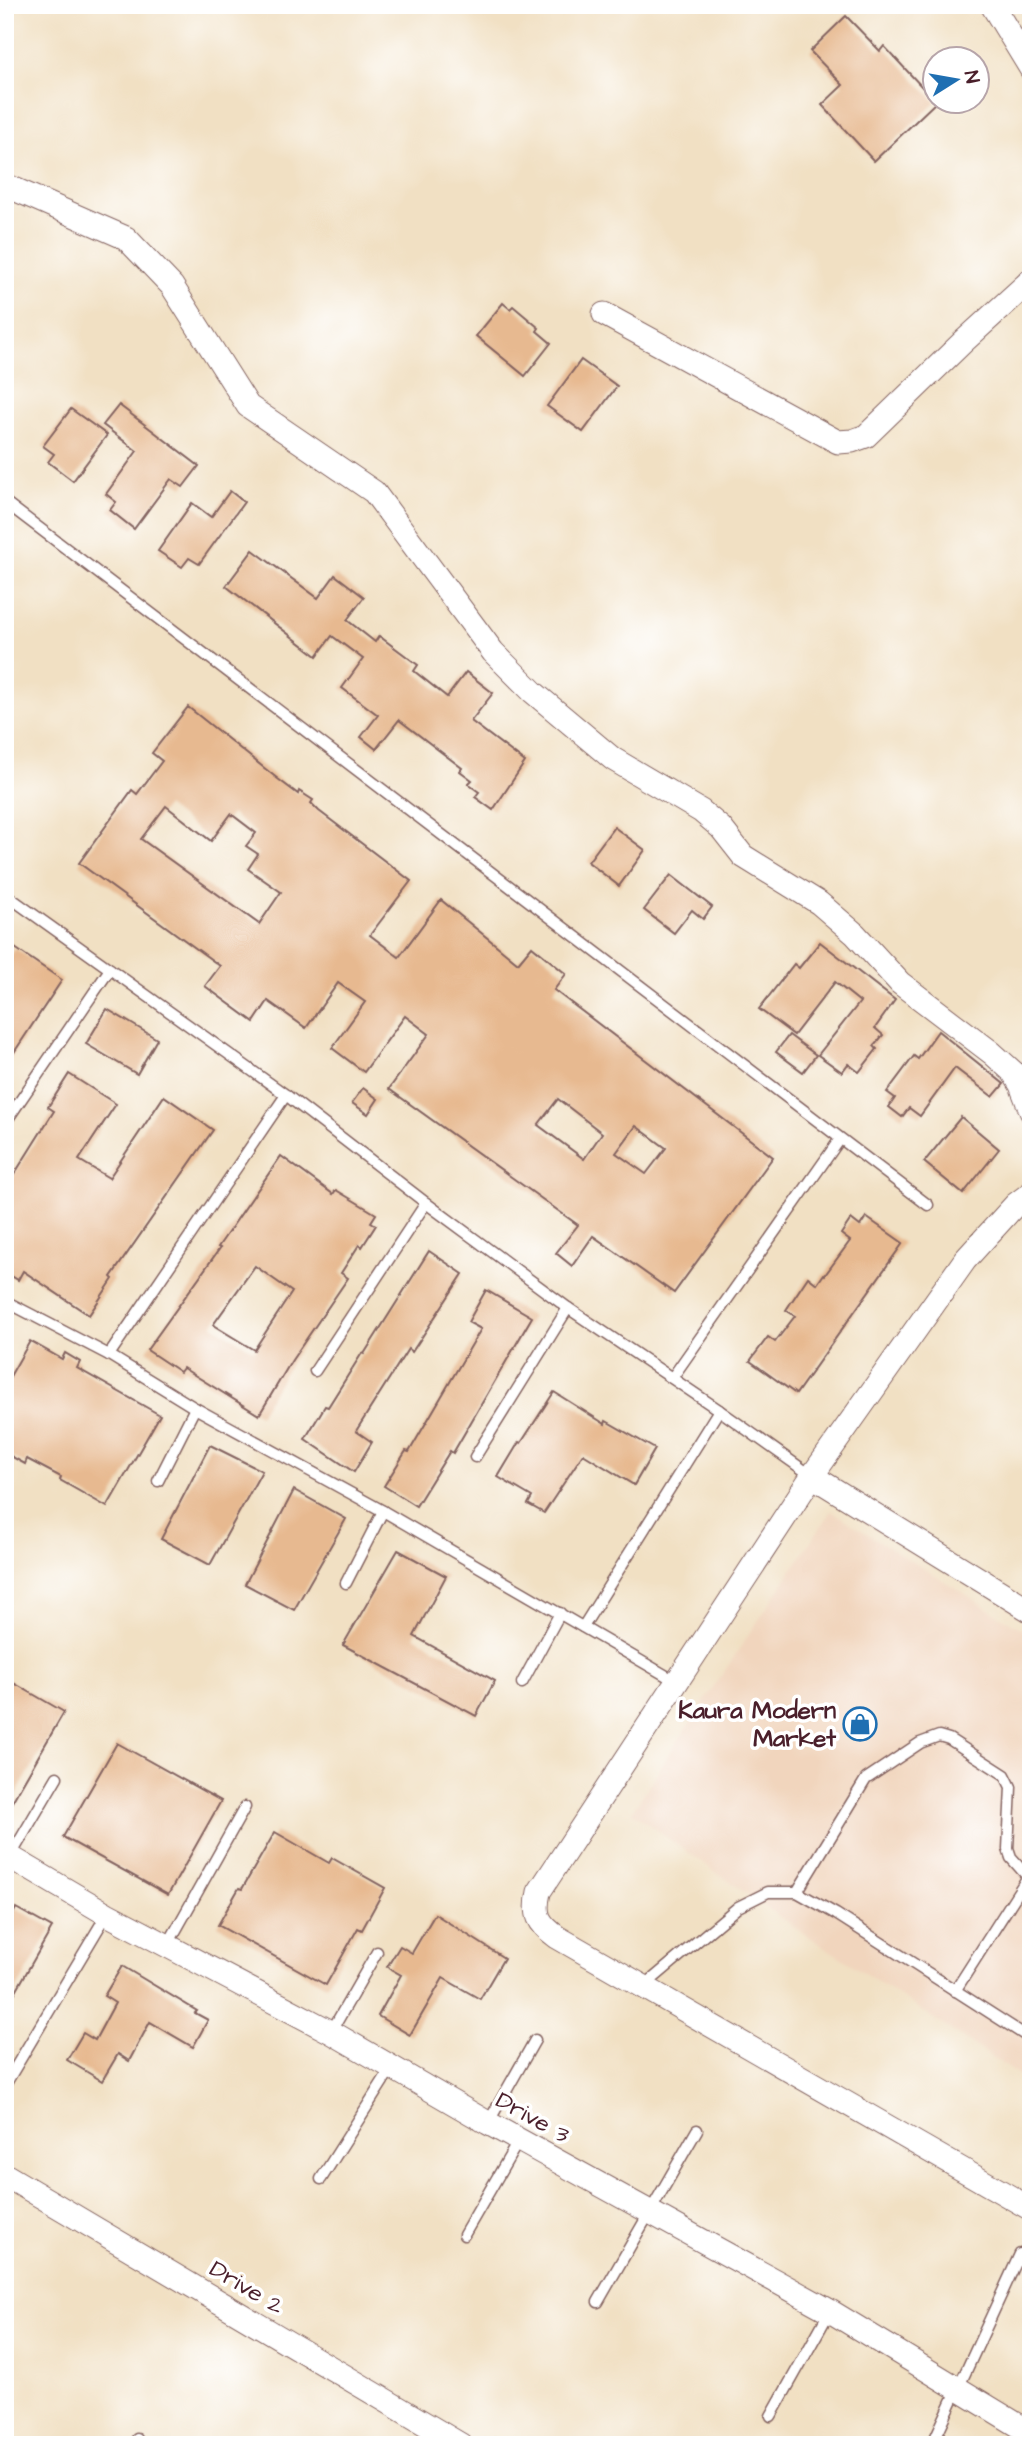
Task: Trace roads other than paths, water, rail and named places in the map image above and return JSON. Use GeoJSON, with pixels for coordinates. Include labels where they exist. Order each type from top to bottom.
{"type":"FeatureCollection","features":[{"type":"Feature","properties":{"kind":"street"},"geometry":{"type":"LineString","coordinates":[[992,5],[1031,69]]}},
{"type":"Feature","properties":{"kind":"street"},"geometry":{"type":"LineString","coordinates":[[5,185],[126,238],[172,286],[248,405],[373,492],[493,652],[533,692],[613,759],[701,811],[721,828],[743,856],[819,903],[855,934],[900,983],[1013,1072],[1031,1111]]}},
{"type":"Feature","properties":{"kind":"street"},"geometry":{"type":"LineString","coordinates":[[604,314],[838,442],[852,441],[866,436],[962,342],[1031,280]]}},
{"type":"Feature","properties":{"kind":"street"},"geometry":{"type":"LineString","coordinates":[[1031,1193],[1016,1204],[965,1261],[812,1476],[546,1881],[536,1903],[542,1926],[556,1937],[1031,2209]]}},
{"type":"Feature","properties":{"kind":"street"},"geometry":{"type":"LineString","coordinates":[[812,1476],[1031,1611]]}},
{"type":"Feature","properties":{"kind":"street","name":"Drive 3"},"geometry":{"type":"LineString","coordinates":[[8,1856],[107,1914],[331,2032],[488,2123],[830,2311],[1031,2433]]}},
{"type":"Feature","properties":{"kind":"street","name":"Drive 2"},"geometry":{"type":"LineString","coordinates":[[5,2175],[461,2445]]}},
{"type":"Feature","properties":{"kind":"lane"},"geometry":{"type":"LineString","coordinates":[[5,502],[928,1205]]}},
{"type":"Feature","properties":{"kind":"lane"},"geometry":{"type":"LineString","coordinates":[[5,894],[286,1096],[568,1308],[812,1476]]}},
{"type":"Feature","properties":{"kind":"lane"},"geometry":{"type":"LineString","coordinates":[[5,1123],[110,969]]}},
{"type":"Feature","properties":{"kind":"lane"},"geometry":{"type":"LineString","coordinates":[[109,1355],[286,1096]]}},
{"type":"Feature","properties":{"kind":"lane"},"geometry":{"type":"LineString","coordinates":[[672,1378],[840,1139]]}},
{"type":"Feature","properties":{"kind":"lane"},"geometry":{"type":"LineString","coordinates":[[314,1371],[426,1203]]}},
{"type":"Feature","properties":{"kind":"lane"},"geometry":{"type":"LineString","coordinates":[[7,1306],[109,1355],[195,1408],[383,1511],[677,1682]]}},
{"type":"Feature","properties":{"kind":"lane"},"geometry":{"type":"LineString","coordinates":[[475,1457],[568,1308]]}},
{"type":"Feature","properties":{"kind":"lane"},"geometry":{"type":"LineString","coordinates":[[158,1481],[195,1408]]}},
{"type":"Feature","properties":{"kind":"lane"},"geometry":{"type":"LineString","coordinates":[[583,1627],[719,1410]]}},
{"type":"Feature","properties":{"kind":"lane"},"geometry":{"type":"LineString","coordinates":[[346,1583],[383,1511]]}},
{"type":"Feature","properties":{"kind":"lane"},"geometry":{"type":"LineString","coordinates":[[522,1683],[560,1613]]}},
{"type":"Feature","properties":{"kind":"lane"},"geometry":{"type":"LineString","coordinates":[[797,1892],[866,1779],[920,1743],[939,1736],[949,1738],[1008,1779],[1008,1849],[1011,1858],[1029,1875],[955,1991]]}},
{"type":"Feature","properties":{"kind":"lane"},"geometry":{"type":"LineString","coordinates":[[8,1856],[57,1777]]}},
{"type":"Feature","properties":{"kind":"lane"},"geometry":{"type":"LineString","coordinates":[[167,1946],[244,1807]]}},
{"type":"Feature","properties":{"kind":"lane"},"geometry":{"type":"LineString","coordinates":[[643,1987],[738,1907],[768,1892],[797,1892],[836,1914],[1031,2039]]}},
{"type":"Feature","properties":{"kind":"lane"},"geometry":{"type":"LineString","coordinates":[[5,2084],[107,1914]]}},
{"type":"Feature","properties":{"kind":"lane"},"geometry":{"type":"LineString","coordinates":[[331,2032],[377,1952]]}},
{"type":"Feature","properties":{"kind":"lane"},"geometry":{"type":"LineString","coordinates":[[488,2123],[535,2040]]}},
{"type":"Feature","properties":{"kind":"lane"},"geometry":{"type":"LineString","coordinates":[[321,2179],[392,2067]]}},
{"type":"Feature","properties":{"kind":"lane"},"geometry":{"type":"LineString","coordinates":[[598,2302],[697,2130]]}},
{"type":"Feature","properties":{"kind":"lane"},"geometry":{"type":"LineString","coordinates":[[464,2235],[519,2140]]}},
{"type":"Feature","properties":{"kind":"lane"},"geometry":{"type":"LineString","coordinates":[[932,2445],[1020,2254]]}},
{"type":"Feature","properties":{"kind":"lane"},"geometry":{"type":"LineString","coordinates":[[771,2416],[830,2311]]}},
{"type":"Feature","properties":{"kind":"place","name":"Kaura Modern Market"},"geometry":{"type":"Point","coordinates":[860,1724]}}]}
